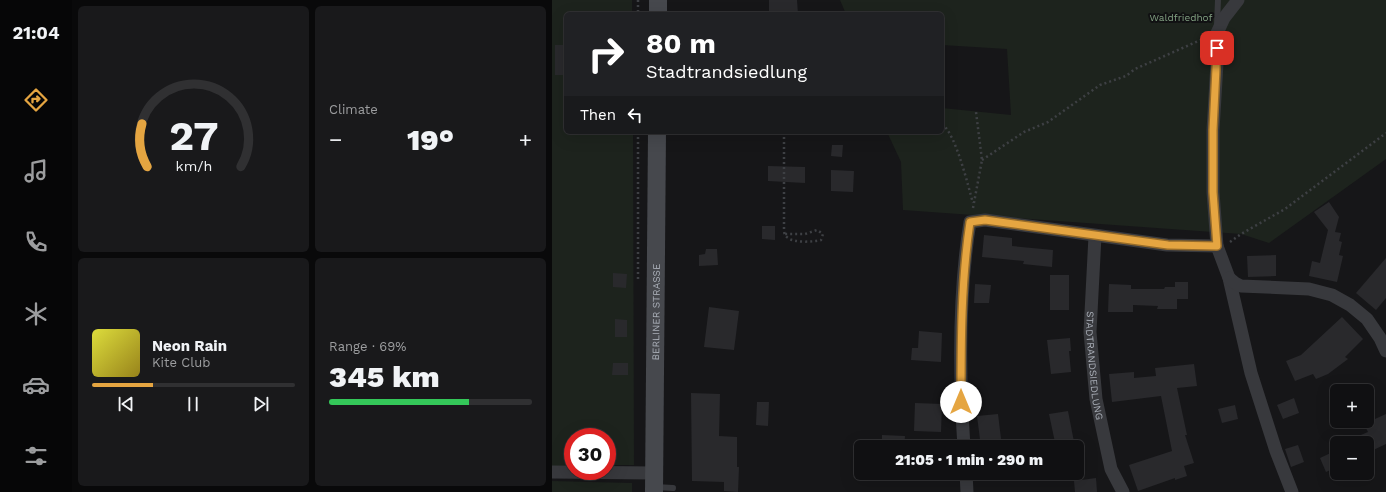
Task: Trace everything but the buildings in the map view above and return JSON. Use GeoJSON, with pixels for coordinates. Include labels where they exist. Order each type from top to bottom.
{"type":"FeatureCollection","features":[{"type":"Feature","properties":{"kind":"main road"},"geometry":{"type":"LineString","coordinates":[[658,0],[658,12]]}},
{"type":"Feature","properties":{"kind":"main road","name":"BERLINER STRASSE"},"geometry":{"type":"LineString","coordinates":[[654,484],[658,134]]}},
{"type":"Feature","properties":{"kind":"street"},"geometry":{"type":"LineString","coordinates":[[1238,0],[1224,18],[1217,33],[1217,63],[1213,130],[1213,192],[1218,248],[1228,278],[1251,373],[1276,451],[1292,492]]}},
{"type":"Feature","properties":{"kind":"street"},"geometry":{"type":"LineString","coordinates":[[964,440],[961,402],[961,323],[970,222],[985,220],[1168,245],[1218,248]]}},
{"type":"Feature","properties":{"kind":"street","name":"STADTRANDSIEDLUNG"},"geometry":{"type":"LineString","coordinates":[[1095,236],[1090,332],[1096,399],[1111,469],[1123,492]]}},
{"type":"Feature","properties":{"kind":"street"},"geometry":{"type":"LineString","coordinates":[[1228,278],[1241,286],[1309,289],[1332,295],[1350,305],[1367,319],[1380,338],[1386,351]]}},
{"type":"Feature","properties":{"kind":"street"},"geometry":{"type":"LineString","coordinates":[[552,472],[654,484]]}},
{"type":"Feature","properties":{"kind":"street"},"geometry":{"type":"LineString","coordinates":[[966,480],[967,492]]}},
{"type":"Feature","properties":{"kind":"lane"},"geometry":{"type":"LineString","coordinates":[[1217,33],[1218,0]]}},
{"type":"Feature","properties":{"kind":"lane"},"geometry":{"type":"LineString","coordinates":[[654,484],[673,488]]}},
{"type":"Feature","properties":{"kind":"path"},"geometry":{"type":"LineString","coordinates":[[638,0],[638,12]]}},
{"type":"Feature","properties":{"kind":"path"},"geometry":{"type":"LineString","coordinates":[[982,160],[1024,132],[1048,122],[1100,85],[1126,76],[1136,69],[1217,33]]}},
{"type":"Feature","properties":{"kind":"path"},"geometry":{"type":"LineString","coordinates":[[970,222],[982,160],[976,112]]}},
{"type":"Feature","properties":{"kind":"path"},"geometry":{"type":"LineString","coordinates":[[944,126],[950,133],[965,170],[973,206]]}},
{"type":"Feature","properties":{"kind":"path"},"geometry":{"type":"LineString","coordinates":[[1218,248],[1285,209],[1386,133]]}},
{"type":"Feature","properties":{"kind":"path"},"geometry":{"type":"LineString","coordinates":[[784,134],[785,234],[792,240],[814,242],[821,240],[823,234],[816,230],[805,234],[785,234]]}},
{"type":"Feature","properties":{"kind":"green space"},"geometry":{"type":"Polygon","coordinates":[[[552,0],[632,0],[632,12],[564,12],[564,134],[633,134],[634,465],[616,465],[616,428],[564,428],[564,466],[552,466],[552,0]]]}},
{"type":"Feature","properties":{"kind":"green space","name":"Waldfriedhof"},"geometry":{"type":"Polygon","coordinates":[[[840,0],[1386,0],[1386,159],[1269,243],[1241,234],[903,210],[901,162],[888,134],[944,134],[944,108],[1011,115],[1007,49],[944,45],[944,12],[845,12],[840,0]]]}},
{"type":"Feature","properties":{"kind":"green space"},"geometry":{"type":"Polygon","coordinates":[[[552,481],[632,483],[632,492],[552,492],[552,481]]]}},
{"type":"Feature","properties":{"kind":"route"},"geometry":{"type":"LineString","coordinates":[[961,402],[961,323],[970,222],[985,220],[1168,245],[1217,246],[1213,192],[1213,130],[1217,48]]}}]}
